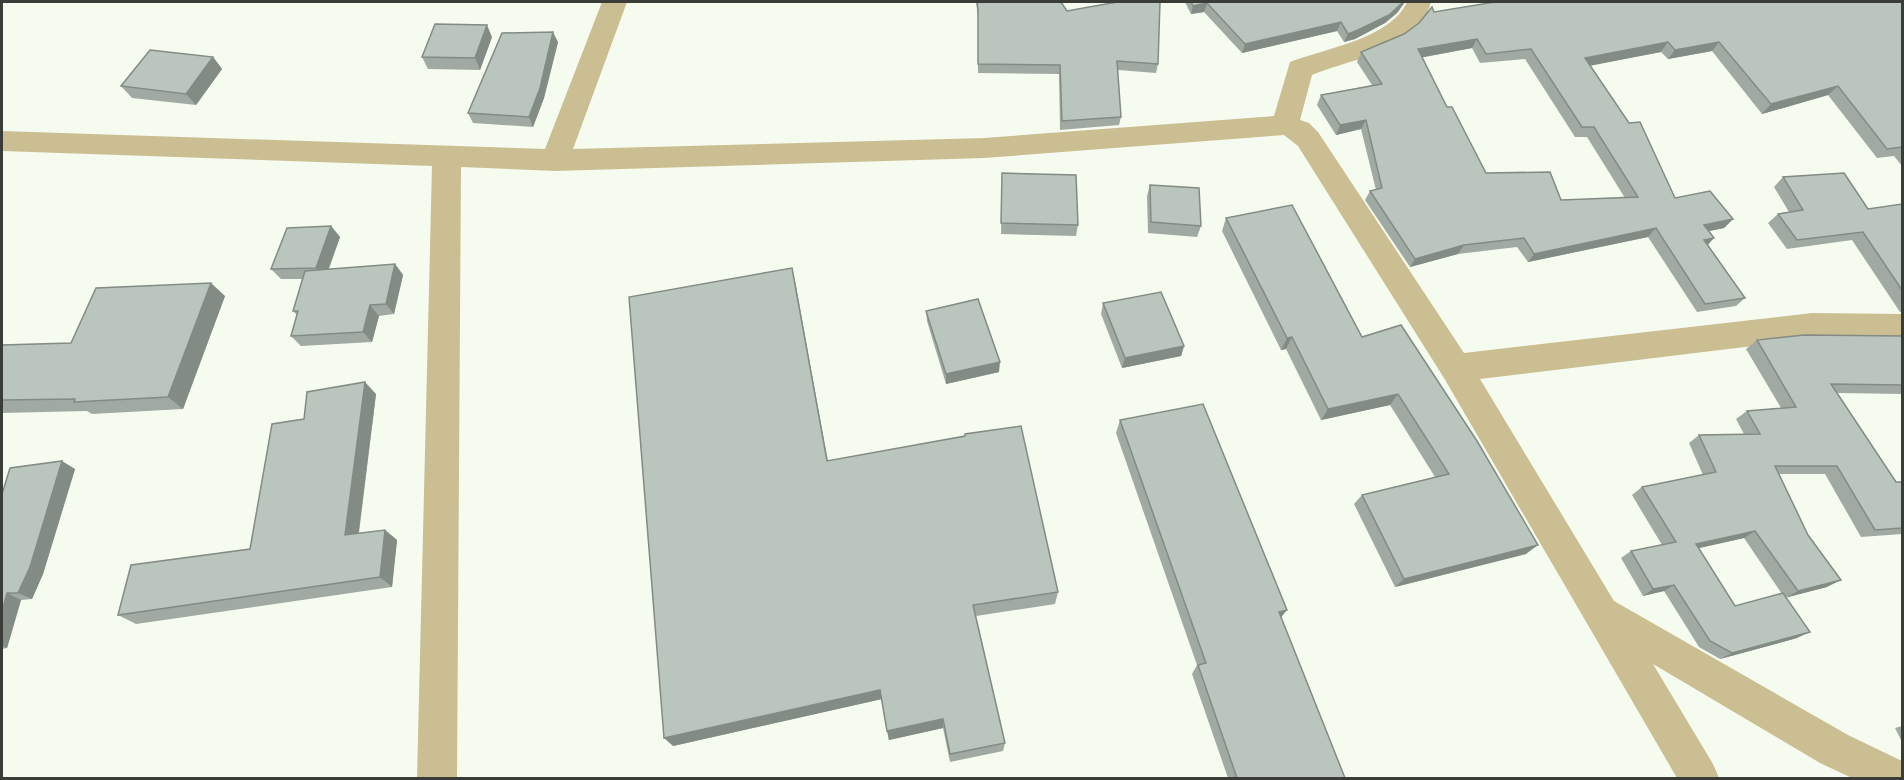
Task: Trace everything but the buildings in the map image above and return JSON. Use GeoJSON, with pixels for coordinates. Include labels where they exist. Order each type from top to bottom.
{"type":"FeatureCollection","features":[{"type":"Feature","properties":{"kind":"street"},"geometry":{"type":"LineString","coordinates":[[555,160],[614,2]]}},
{"type":"Feature","properties":{"kind":"street"},"geometry":{"type":"LineString","coordinates":[[1285,126],[1300,69],[1400,32],[1418,9],[1419,2]]}},
{"type":"Feature","properties":{"kind":"street"},"geometry":{"type":"LineString","coordinates":[[2,141],[555,160],[984,148],[1285,126],[1299,130],[1308,139],[1456,369],[1598,612],[1699,778]]}},
{"type":"Feature","properties":{"kind":"street"},"geometry":{"type":"LineString","coordinates":[[437,778],[447,157]]}},
{"type":"Feature","properties":{"kind":"street"},"geometry":{"type":"LineString","coordinates":[[1456,369],[1812,326],[1902,327]]}},
{"type":"Feature","properties":{"kind":"street"},"geometry":{"type":"LineString","coordinates":[[1598,612],[1834,750],[1895,778]]}}]}
